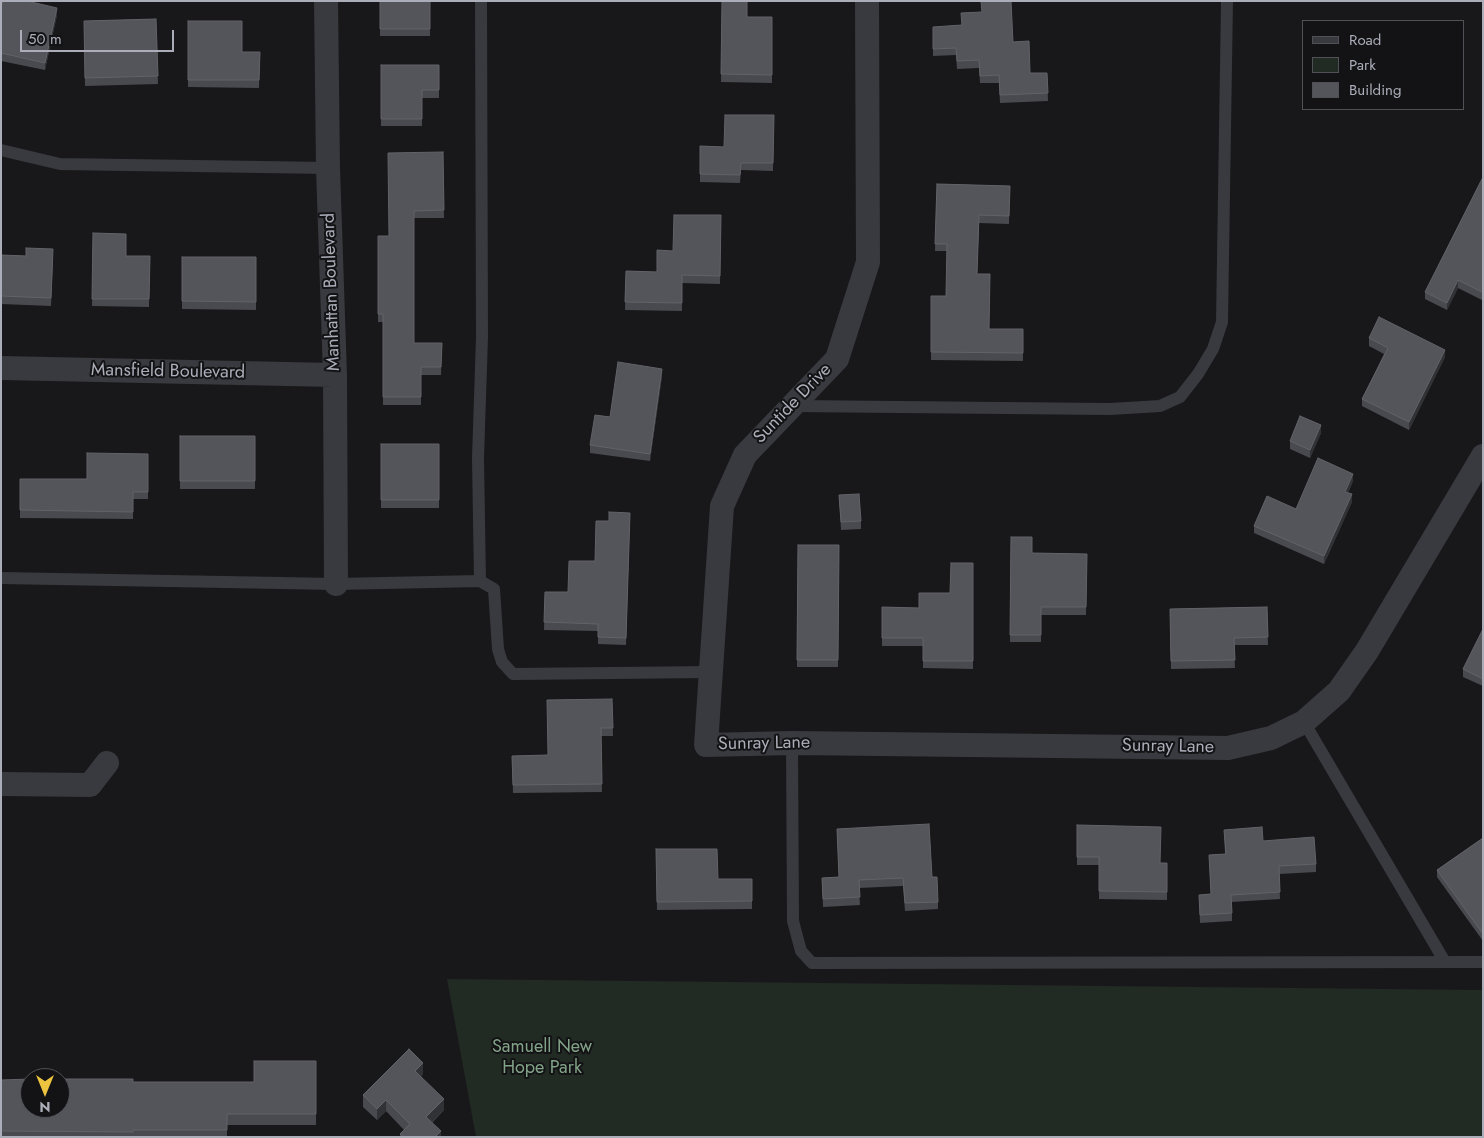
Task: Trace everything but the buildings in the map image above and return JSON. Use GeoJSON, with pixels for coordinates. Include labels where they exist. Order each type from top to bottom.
{"type":"FeatureCollection","features":[{"type":"Feature","properties":{"kind":"street","name":"Manhattan Boulevard"},"geometry":{"type":"LineString","coordinates":[[326,1],[328,168],[334,375],[336,584]]}},
{"type":"Feature","properties":{"kind":"street","name":"Suntide Drive"},"geometry":{"type":"LineString","coordinates":[[706,745],[722,506],[745,455],[837,359],[868,262],[867,1]]}},
{"type":"Feature","properties":{"kind":"street","name":"Mansfield Boulevard"},"geometry":{"type":"LineString","coordinates":[[1,368],[334,375]]}},
{"type":"Feature","properties":{"kind":"street","name":"Sunray Lane"},"geometry":{"type":"LineString","coordinates":[[706,745],[792,742],[1228,748],[1271,738],[1304,722],[1339,691],[1367,652],[1483,456]]}},
{"type":"Feature","properties":{"kind":"street"},"geometry":{"type":"LineString","coordinates":[[1,784],[90,785],[107,763]]}},
{"type":"Feature","properties":{"kind":"lane"},"geometry":{"type":"LineString","coordinates":[[480,581],[478,458],[482,337],[481,1]]}},
{"type":"Feature","properties":{"kind":"lane"},"geometry":{"type":"LineString","coordinates":[[791,406],[1110,408],[1160,406],[1180,397],[1198,374],[1213,349],[1222,322],[1227,1]]}},
{"type":"Feature","properties":{"kind":"lane"},"geometry":{"type":"LineString","coordinates":[[1,150],[60,164],[328,168]]}},
{"type":"Feature","properties":{"kind":"lane"},"geometry":{"type":"LineString","coordinates":[[1,578],[336,584],[480,581],[494,589],[498,649],[502,662],[513,674],[711,672]]}},
{"type":"Feature","properties":{"kind":"lane"},"geometry":{"type":"LineString","coordinates":[[1304,722],[1445,962]]}},
{"type":"Feature","properties":{"kind":"lane"},"geometry":{"type":"LineString","coordinates":[[792,742],[793,921],[801,951],[812,963],[1483,962]]}},
{"type":"Feature","properties":{"kind":"green space","name":"Samuell New Hope Park"},"geometry":{"type":"Polygon","coordinates":[[[447,979],[1483,990],[1483,1137],[476,1137],[447,979]]]}}]}
